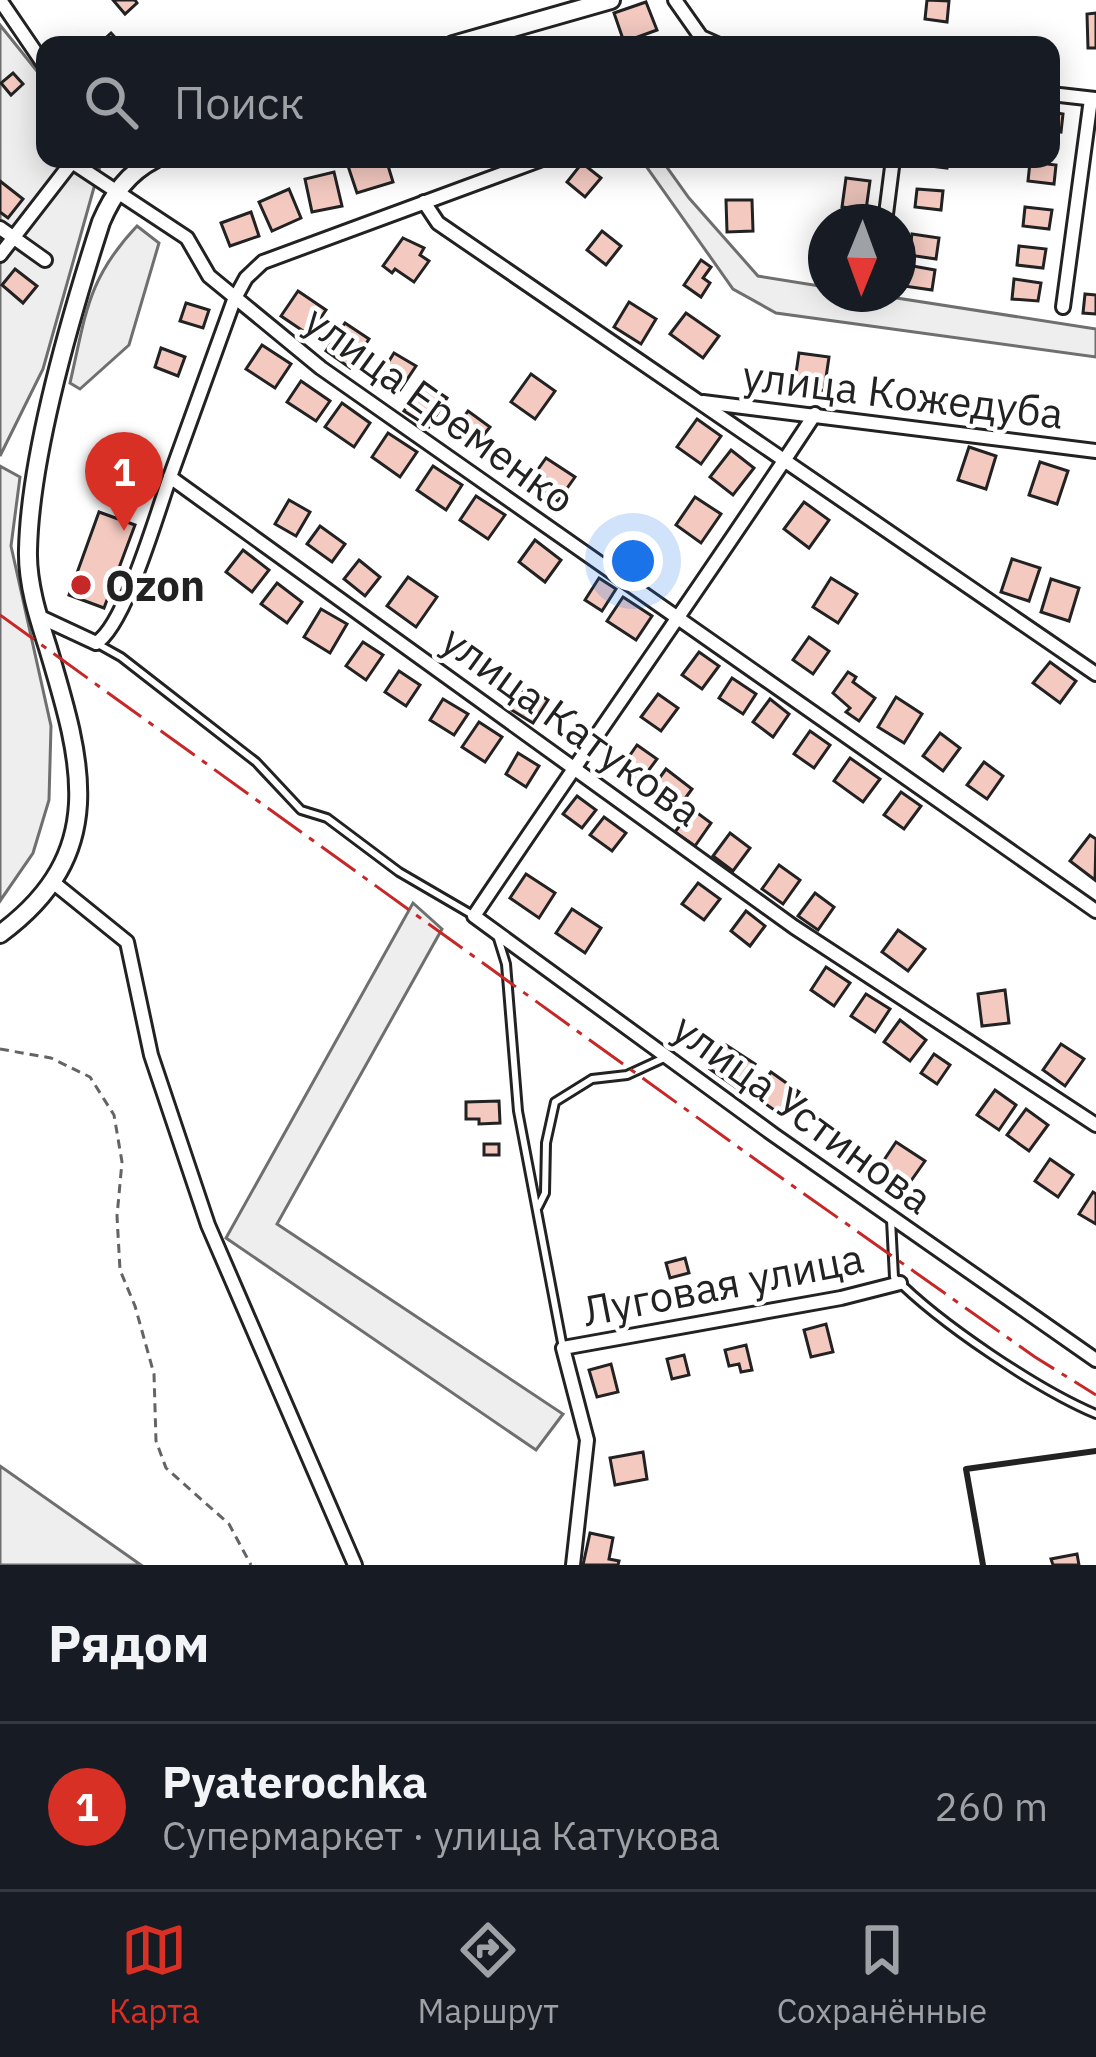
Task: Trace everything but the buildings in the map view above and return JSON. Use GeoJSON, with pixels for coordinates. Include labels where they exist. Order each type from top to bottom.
{"type":"FeatureCollection","features":[{"type":"Feature","properties":{"kind":"main road"},"geometry":{"type":"LineString","coordinates":[[484,36],[610,0]]}},
{"type":"Feature","properties":{"kind":"main road"},"geometry":{"type":"LineString","coordinates":[[0,934],[54,884],[80,820],[74,736],[38,616],[27,556],[38,468],[89,257],[116,193],[140,168]]}},
{"type":"Feature","properties":{"kind":"street"},"geometry":{"type":"LineString","coordinates":[[674,0],[700,36]]}},
{"type":"Feature","properties":{"kind":"street"},"geometry":{"type":"LineString","coordinates":[[0,1],[36,53]]}},
{"type":"Feature","properties":{"kind":"street"},"geometry":{"type":"LineString","coordinates":[[1060,95],[1094,99],[1063,308]]}},
{"type":"Feature","properties":{"kind":"street"},"geometry":{"type":"LineString","coordinates":[[0,255],[67,168]]}},
{"type":"Feature","properties":{"kind":"street","name":"улица Еременко"},"geometry":{"type":"LineString","coordinates":[[83,168],[187,238],[209,276],[234,300],[338,380],[1096,910]]}},
{"type":"Feature","properties":{"kind":"street"},"geometry":{"type":"LineString","coordinates":[[38,616],[96,643],[108,635],[134,578],[234,300],[246,278],[263,262],[517,168]]}},
{"type":"Feature","properties":{"kind":"street"},"geometry":{"type":"LineString","coordinates":[[887,204],[892,168]]}},
{"type":"Feature","properties":{"kind":"street","name":"улица Кожедуба"},"geometry":{"type":"LineString","coordinates":[[424,202],[438,223],[1096,674]]}},
{"type":"Feature","properties":{"kind":"street"},"geometry":{"type":"LineString","coordinates":[[0,228],[45,260]]}},
{"type":"Feature","properties":{"kind":"street","name":"улица Кожедуба"},"geometry":{"type":"LineString","coordinates":[[702,402],[1096,452]]}},
{"type":"Feature","properties":{"kind":"street"},"geometry":{"type":"LineString","coordinates":[[474,916],[815,414]]}},
{"type":"Feature","properties":{"kind":"street","name":"улица Катукова"},"geometry":{"type":"LineString","coordinates":[[170,477],[794,927],[1096,1125]]}},
{"type":"Feature","properties":{"kind":"street"},"geometry":{"type":"LineString","coordinates":[[54,884],[127,943],[151,1055],[208,1225],[355,1565]]}},
{"type":"Feature","properties":{"kind":"street","name":"улица Устинова"},"geometry":{"type":"LineString","coordinates":[[474,916],[1096,1360]]}},
{"type":"Feature","properties":{"kind":"street","name":"Луговая улица"},"geometry":{"type":"LineString","coordinates":[[574,1565],[586,1440],[563,1348],[900,1283]]}},
{"type":"Feature","properties":{"kind":"lane"},"geometry":{"type":"LineString","coordinates":[[96,643],[121,657],[256,762],[301,810],[327,818],[399,872],[474,916]]}},
{"type":"Feature","properties":{"kind":"lane"},"geometry":{"type":"LineString","coordinates":[[496,932],[506,964],[518,1111],[563,1348]]}},
{"type":"Feature","properties":{"kind":"lane"},"geometry":{"type":"LineString","coordinates":[[537,1209],[545,1193],[546,1143],[555,1102],[592,1079],[627,1075],[667,1057]]}},
{"type":"Feature","properties":{"kind":"lane"},"geometry":{"type":"LineString","coordinates":[[891,1216],[894,1277],[924,1307],[1065,1399],[1096,1414]]}},
{"type":"Feature","properties":{"kind":"path"},"geometry":{"type":"LineString","coordinates":[[0,1049],[51,1058],[90,1077],[114,1114],[122,1162],[117,1216],[120,1270],[154,1374],[156,1441],[166,1468],[229,1524],[251,1565]]}},
{"type":"Feature","properties":{"kind":"shaded area"},"geometry":{"type":"Polygon","coordinates":[[[0,25],[36,70],[36,168],[99,168],[43,369],[0,456],[0,25]]]}},
{"type":"Feature","properties":{"kind":"shaded area"},"geometry":{"type":"Polygon","coordinates":[[[647,168],[667,168],[758,276],[808,284],[808,312],[916,312],[916,301],[1096,329],[1096,357],[776,313],[733,289],[647,168]]]}},
{"type":"Feature","properties":{"kind":"shaded area"},"geometry":{"type":"Polygon","coordinates":[[[137,226],[159,243],[129,345],[80,389],[70,383],[91,299],[108,263],[137,226]]]}},
{"type":"Feature","properties":{"kind":"shaded area"},"geometry":{"type":"Polygon","coordinates":[[[0,466],[20,477],[11,546],[51,726],[49,800],[33,853],[0,901],[0,466]]]}},
{"type":"Feature","properties":{"kind":"shaded area"},"geometry":{"type":"Polygon","coordinates":[[[413,903],[442,929],[277,1224],[563,1414],[536,1450],[226,1238],[413,903]]]}},
{"type":"Feature","properties":{"kind":"shaded area"},"geometry":{"type":"Polygon","coordinates":[[[0,1466],[141,1565],[0,1565],[0,1466]]]}},
{"type":"Feature","properties":{"kind":"wall"},"geometry":{"type":"LineString","coordinates":[[983,1565],[966,1469],[1096,1451]]}},
{"type":"Feature","properties":{"kind":"power"},"geometry":{"type":"LineString","coordinates":[[0,615],[759,1162],[1096,1395]]}},
{"type":"Feature","properties":{"kind":"place","name":"Pyaterochka"},"geometry":{"type":"Point","coordinates":[124,531]}},
{"type":"Feature","properties":{"kind":"place","name":"Ozon"},"geometry":{"type":"Point","coordinates":[81,585]}}]}
